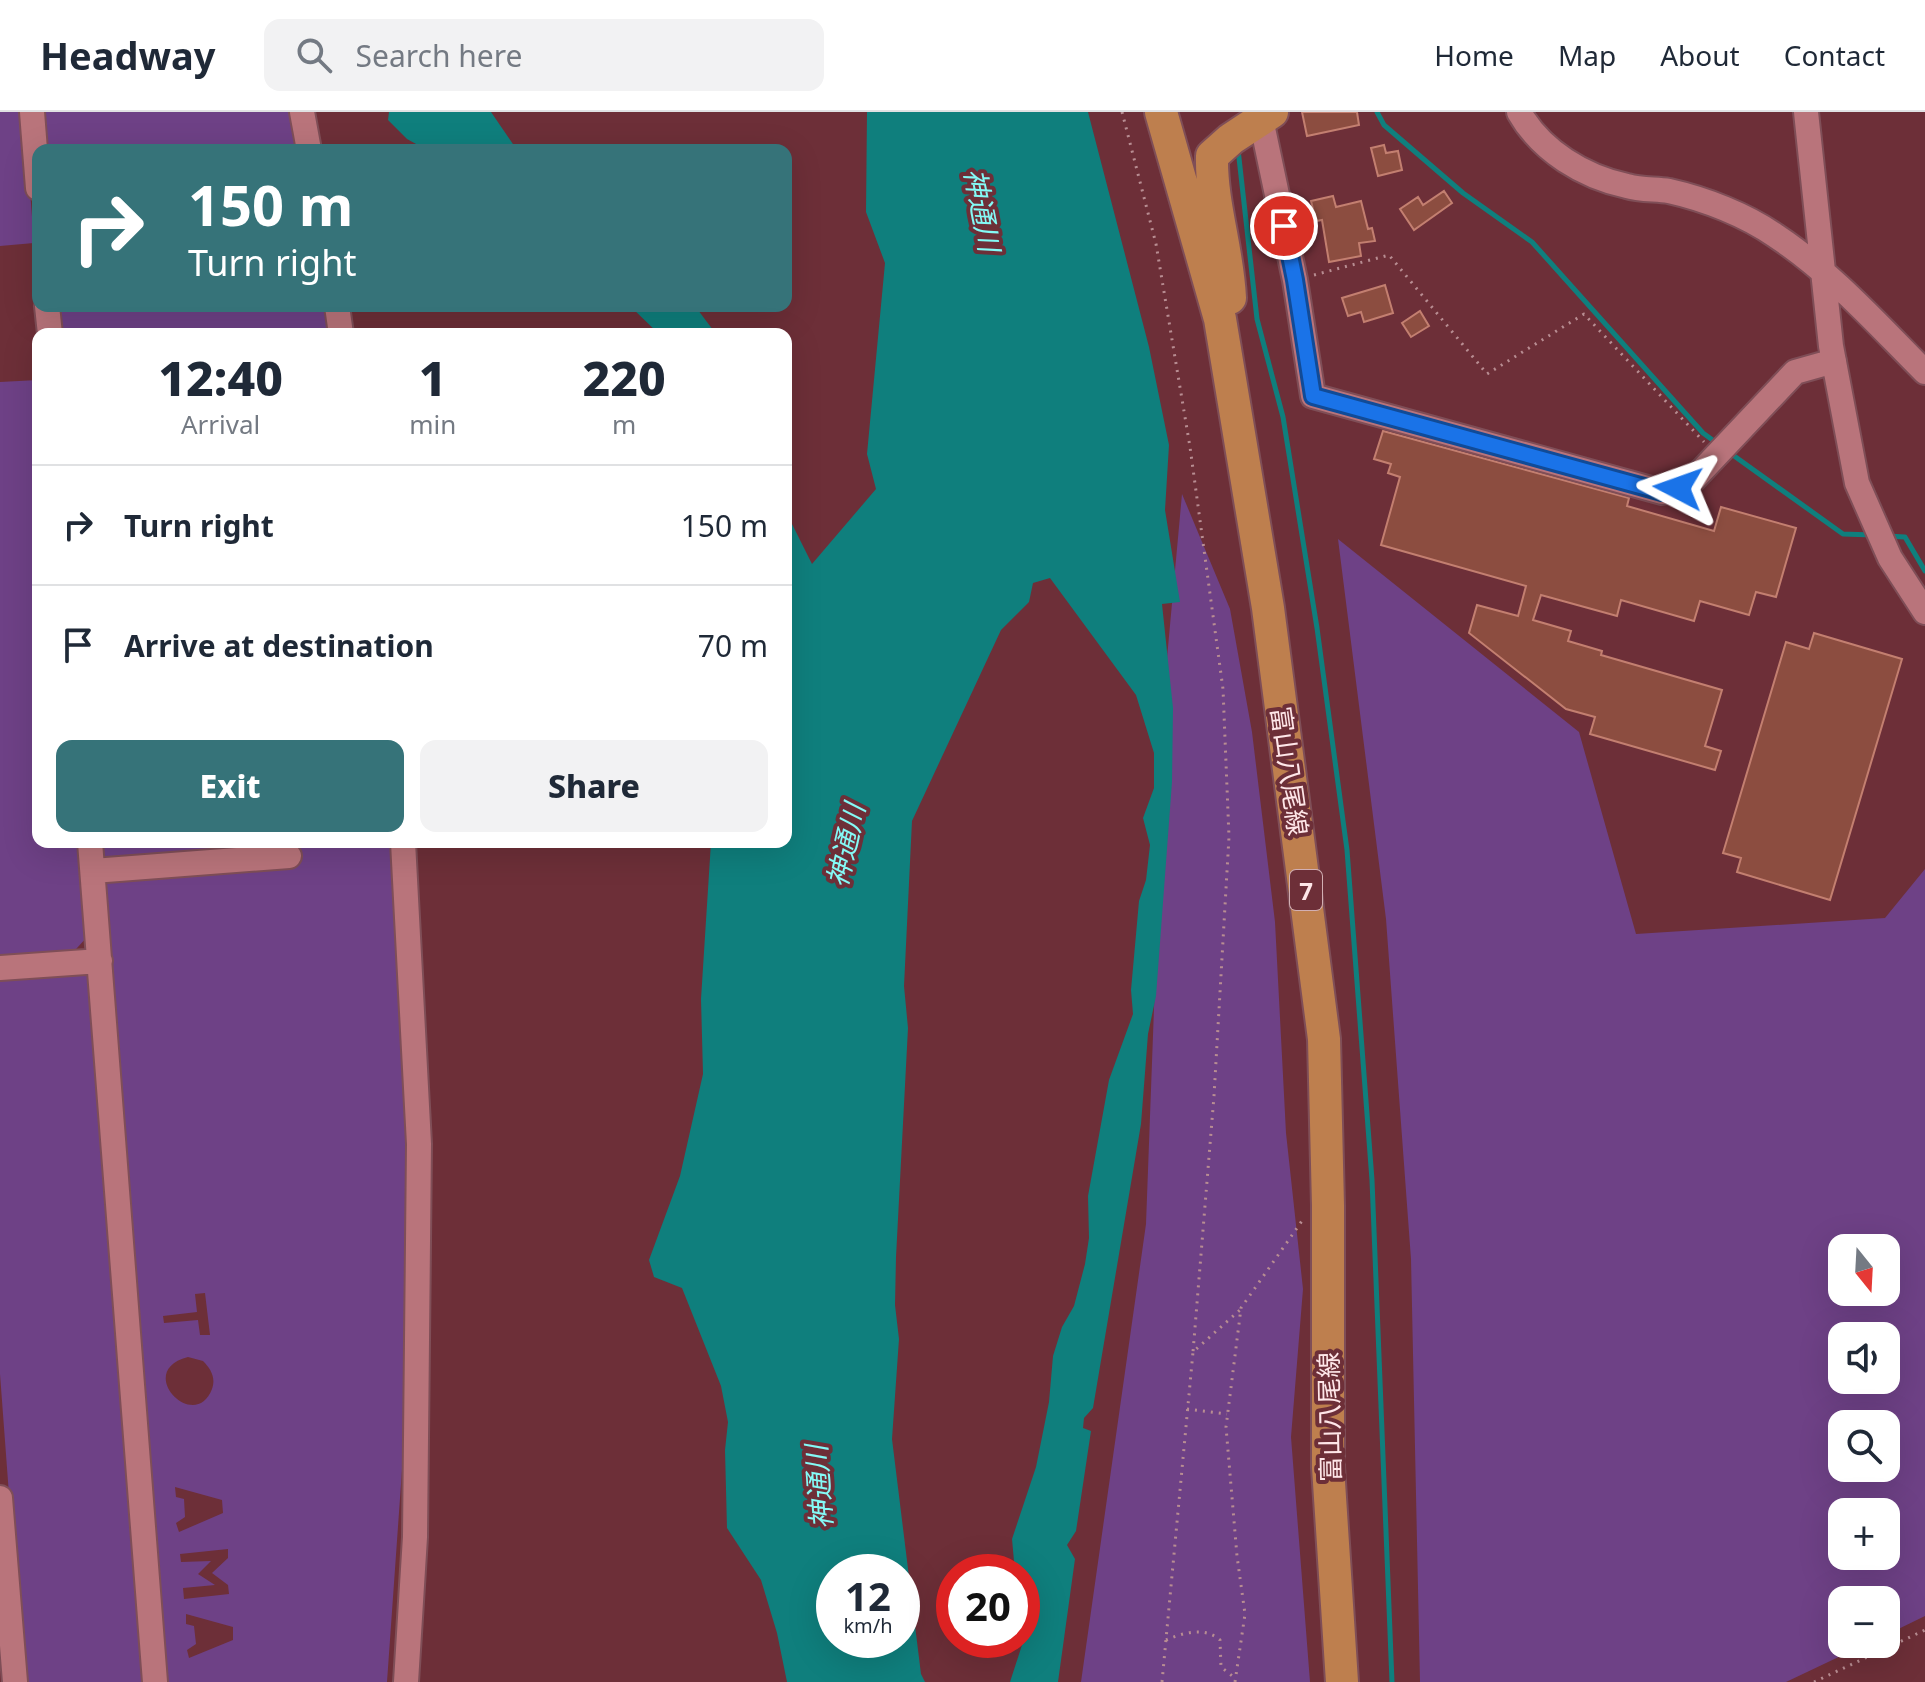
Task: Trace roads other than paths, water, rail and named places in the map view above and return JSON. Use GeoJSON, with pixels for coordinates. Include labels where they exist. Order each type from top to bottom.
{"type":"FeatureCollection","features":[{"type":"Feature","properties":{"kind":"main road","name":"富山八尾線"},"geometry":{"type":"LineString","coordinates":[[1161,112],[1220,319],[1268,608],[1324,1039],[1328,1206],[1328,1467],[1342,1682]]}},
{"type":"Feature","properties":{"kind":"main road"},"geometry":{"type":"LineString","coordinates":[[1220,319],[1230,298],[1212,179],[1212,156],[1249,127]]}},
{"type":"Feature","properties":{"kind":"street"},"geometry":{"type":"LineString","coordinates":[[32,112],[35,144]]}},
{"type":"Feature","properties":{"kind":"street"},"geometry":{"type":"LineString","coordinates":[[302,112],[308,144]]}},
{"type":"Feature","properties":{"kind":"street"},"geometry":{"type":"LineString","coordinates":[[1519,112],[1547,147],[1583,172],[1627,187],[1670,192],[1722,208],[1775,235],[1823,273],[1925,372]]}},
{"type":"Feature","properties":{"kind":"street"},"geometry":{"type":"LineString","coordinates":[[1806,112],[1834,361],[1857,483],[1890,558],[1925,612]]}},
{"type":"Feature","properties":{"kind":"street"},"geometry":{"type":"LineString","coordinates":[[1249,127],[1295,280],[1313,396],[1662,492],[1694,479],[1795,372],[1834,361]]}},
{"type":"Feature","properties":{"kind":"street"},"geometry":{"type":"LineString","coordinates":[[91,848],[155,1682]]}},
{"type":"Feature","properties":{"kind":"street"},"geometry":{"type":"LineString","coordinates":[[403,848],[419,1144],[415,1537],[406,1682]]}},
{"type":"Feature","properties":{"kind":"street"},"geometry":{"type":"LineString","coordinates":[[93,871],[289,856]]}},
{"type":"Feature","properties":{"kind":"street"},"geometry":{"type":"LineString","coordinates":[[0,968],[100,961]]}},
{"type":"Feature","properties":{"kind":"street"},"geometry":{"type":"LineString","coordinates":[[0,1498],[15,1682]]}},
{"type":"Feature","properties":{"kind":"street"},"geometry":{"type":"LineString","coordinates":[[1338,1623],[1355,1665],[1358,1682]]}},
{"type":"Feature","properties":{"kind":"water"},"geometry":{"type":"Polygon","coordinates":[[[389,112],[491,112],[513,144],[416,144],[388,120],[389,112]]]}},
{"type":"Feature","properties":{"kind":"water","name":"神通川"},"geometry":{"type":"Polygon","coordinates":[[[867,112],[1088,112],[1149,347],[1169,445],[1165,510],[1180,602],[1162,604],[1173,708],[1172,782],[1156,996],[1148,1034],[1141,1124],[1093,1408],[1084,1418],[1083,1428],[1091,1431],[1076,1531],[1067,1545],[1075,1559],[1058,1682],[1010,1682],[1018,1658],[1040,1658],[1040,1554],[1013,1554],[1012,1539],[1036,1467],[1049,1402],[1053,1356],[1062,1327],[1074,1306],[1085,1264],[1089,1238],[1088,1196],[1109,1080],[1133,1014],[1131,990],[1139,901],[1146,880],[1150,845],[1143,818],[1154,788],[1154,753],[1136,695],[1050,578],[1033,583],[1029,602],[1001,630],[912,821],[904,986],[908,1028],[896,1257],[895,1305],[899,1339],[892,1439],[906,1554],[816,1554],[816,1658],[919,1658],[925,1682],[787,1682],[777,1633],[761,1580],[727,1528],[725,1450],[728,1422],[721,1386],[682,1288],[654,1277],[649,1260],[680,1176],[703,1074],[701,999],[711,848],[792,848],[792,524],[812,564],[876,489],[867,454],[885,263],[866,212],[867,112]]]}},
{"type":"Feature","properties":{"kind":"water"},"geometry":{"type":"Polygon","coordinates":[[[636,312],[700,312],[712,328],[653,328],[636,312]]]}},
{"type":"Feature","properties":{"kind":"waterway"},"geometry":{"type":"LineString","coordinates":[[1377,112],[1384,125],[1463,193],[1532,242],[1703,433],[1718,444]]}},
{"type":"Feature","properties":{"kind":"waterway"},"geometry":{"type":"LineString","coordinates":[[1238,149],[1257,319],[1283,417],[1317,628],[1347,850],[1372,1180],[1392,1682]]}},
{"type":"Feature","properties":{"kind":"waterway"},"geometry":{"type":"LineString","coordinates":[[1730,453],[1843,534],[1873,535]]}},
{"type":"Feature","properties":{"kind":"waterway"},"geometry":{"type":"LineString","coordinates":[[1887,536],[1905,537],[1925,571]]}}]}
